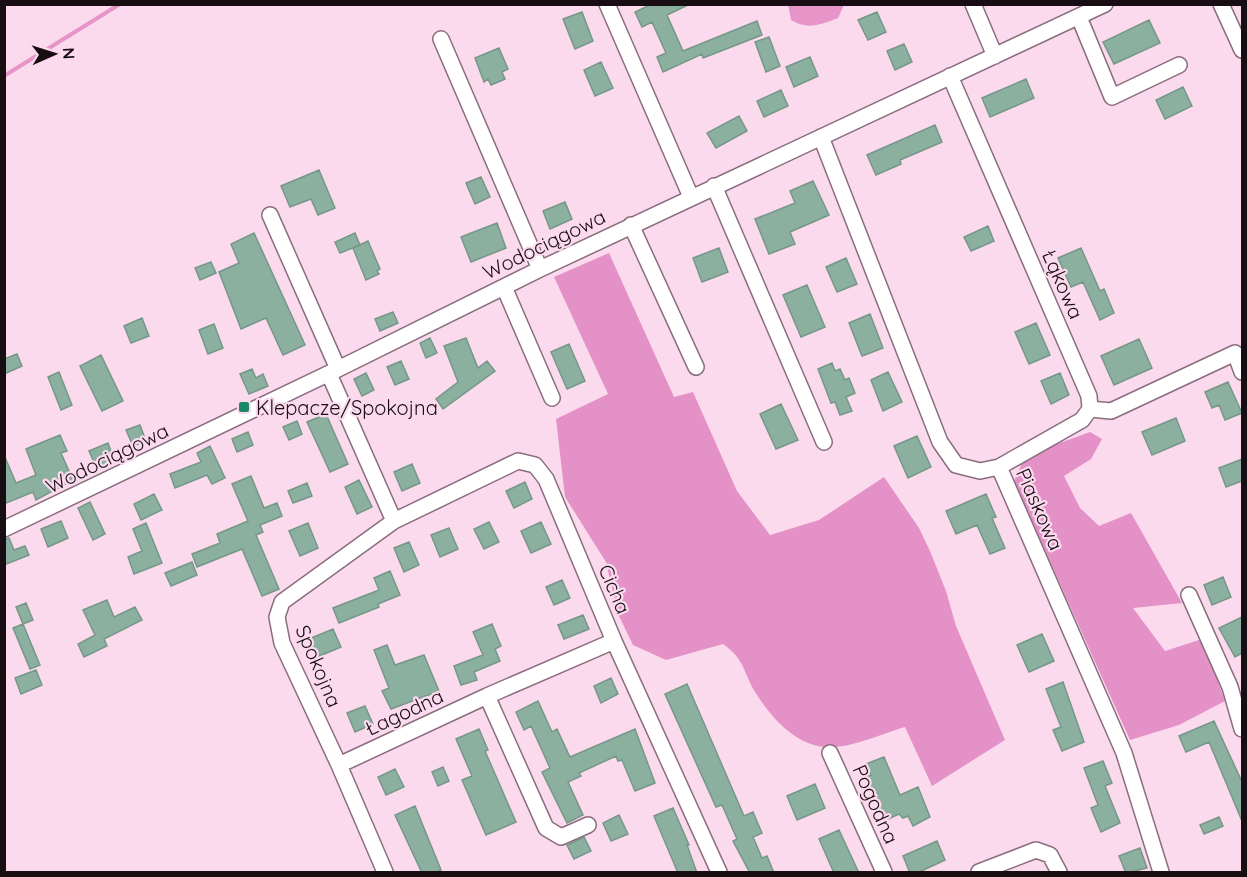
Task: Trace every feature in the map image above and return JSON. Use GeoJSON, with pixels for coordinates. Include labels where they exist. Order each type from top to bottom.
{"type":"FeatureCollection","features":[{"type":"Feature","properties":{"kind":"street"},"geometry":{"type":"LineString","coordinates":[[608,4],[691,197]]}},
{"type":"Feature","properties":{"kind":"street"},"geometry":{"type":"LineString","coordinates":[[973,4],[995,56]]}},
{"type":"Feature","properties":{"kind":"street","name":"Wodociągowa"},"geometry":{"type":"LineString","coordinates":[[4,529],[333,372],[631,225],[1105,4]]}},
{"type":"Feature","properties":{"kind":"street"},"geometry":{"type":"LineString","coordinates":[[1221,4],[1242,50]]}},
{"type":"Feature","properties":{"kind":"street"},"geometry":{"type":"LineString","coordinates":[[1079,17],[1112,97],[1179,65]]}},
{"type":"Feature","properties":{"kind":"street"},"geometry":{"type":"LineString","coordinates":[[441,39],[540,269]]}},
{"type":"Feature","properties":{"kind":"street","name":"Łąkowa"},"geometry":{"type":"LineString","coordinates":[[950,76],[1089,396],[1090,409]]}},
{"type":"Feature","properties":{"kind":"street","name":"Piaskowa"},"geometry":{"type":"LineString","coordinates":[[821,137],[940,442],[956,465],[980,471],[999,467],[1124,753],[1161,873]]}},
{"type":"Feature","properties":{"kind":"street"},"geometry":{"type":"LineString","coordinates":[[714,186],[824,442]]}},
{"type":"Feature","properties":{"kind":"street"},"geometry":{"type":"LineString","coordinates":[[270,215],[394,521]]}},
{"type":"Feature","properties":{"kind":"street"},"geometry":{"type":"LineString","coordinates":[[631,225],[696,367]]}},
{"type":"Feature","properties":{"kind":"street"},"geometry":{"type":"LineString","coordinates":[[504,287],[552,398]]}},
{"type":"Feature","properties":{"kind":"street"},"geometry":{"type":"LineString","coordinates":[[999,467],[1082,420],[1090,409],[1111,411],[1235,353],[1242,372]]}},
{"type":"Feature","properties":{"kind":"street","name":"Cicha"},"geometry":{"type":"LineString","coordinates":[[394,521],[518,461],[535,465],[546,479],[614,641],[719,873]]}},
{"type":"Feature","properties":{"kind":"street","name":"Spokojna"},"geometry":{"type":"LineString","coordinates":[[385,873],[339,765],[282,643],[277,617],[282,602],[394,521]]}},
{"type":"Feature","properties":{"kind":"street"},"geometry":{"type":"LineString","coordinates":[[1189,595],[1236,684],[1242,729]]}},
{"type":"Feature","properties":{"kind":"street","name":"Łagodna"},"geometry":{"type":"LineString","coordinates":[[339,765],[487,696],[614,641]]}},
{"type":"Feature","properties":{"kind":"street"},"geometry":{"type":"LineString","coordinates":[[487,696],[546,828],[561,837],[588,825]]}},
{"type":"Feature","properties":{"kind":"street","name":"Pogodna"},"geometry":{"type":"LineString","coordinates":[[830,753],[884,873]]}},
{"type":"Feature","properties":{"kind":"street"},"geometry":{"type":"LineString","coordinates":[[979,873],[1036,850],[1050,855],[1059,873]]}},
{"type":"Feature","properties":{"kind":"shaded area"},"geometry":{"type":"Polygon","coordinates":[[[788,4],[844,5],[838,18],[808,26],[791,20],[788,4]]]}},
{"type":"Feature","properties":{"kind":"shaded area"},"geometry":{"type":"Polygon","coordinates":[[[609,253],[674,397],[693,392],[737,491],[770,535],[819,520],[884,477],[919,528],[930,551],[946,591],[956,626],[1005,740],[932,786],[905,727],[845,746],[814,745],[784,728],[755,692],[740,661],[723,644],[666,660],[633,645],[618,614],[606,562],[565,497],[556,419],[608,394],[554,277],[609,253]]]}},
{"type":"Feature","properties":{"kind":"shaded area"},"geometry":{"type":"Polygon","coordinates":[[[1090,432],[1102,439],[1091,459],[1064,476],[1080,508],[1099,526],[1131,513],[1182,603],[1133,608],[1165,651],[1202,639],[1225,701],[1179,725],[1130,740],[1014,481],[1023,461],[1046,448],[1090,432]]]}},
{"type":"Feature","properties":{"kind":"building"},"geometry":{"type":"Polygon","coordinates":[[[652,4],[690,4],[667,15],[683,51],[757,21],[762,35],[703,58],[702,54],[663,72],[657,57],[666,53],[652,22],[642,27],[635,12],[652,4]]]}},
{"type":"Feature","properties":{"kind":"building"},"geometry":{"type":"Polygon","coordinates":[[[582,12],[593,41],[575,49],[563,19],[582,12]]]}},
{"type":"Feature","properties":{"kind":"building"},"geometry":{"type":"Polygon","coordinates":[[[877,12],[886,32],[868,40],[858,20],[877,12]]]}},
{"type":"Feature","properties":{"kind":"building"},"geometry":{"type":"Polygon","coordinates":[[[1149,20],[1160,43],[1114,64],[1103,42],[1149,20]]]}},
{"type":"Feature","properties":{"kind":"building"},"geometry":{"type":"Polygon","coordinates":[[[769,37],[780,66],[766,72],[755,42],[769,37]]]}},
{"type":"Feature","properties":{"kind":"building"},"geometry":{"type":"Polygon","coordinates":[[[904,44],[912,62],[895,70],[887,51],[904,44]]]}},
{"type":"Feature","properties":{"kind":"building"},"geometry":{"type":"Polygon","coordinates":[[[499,48],[508,69],[502,72],[505,79],[491,85],[488,79],[484,82],[475,58],[499,48]]]}},
{"type":"Feature","properties":{"kind":"building"},"geometry":{"type":"Polygon","coordinates":[[[810,57],[818,76],[794,87],[786,67],[810,57]]]}},
{"type":"Feature","properties":{"kind":"building"},"geometry":{"type":"Polygon","coordinates":[[[601,62],[613,88],[595,96],[584,70],[601,62]]]}},
{"type":"Feature","properties":{"kind":"building"},"geometry":{"type":"Polygon","coordinates":[[[1026,79],[1034,98],[990,117],[982,98],[1026,79]]]}},
{"type":"Feature","properties":{"kind":"building"},"geometry":{"type":"Polygon","coordinates":[[[1183,87],[1192,106],[1165,119],[1156,100],[1183,87]]]}},
{"type":"Feature","properties":{"kind":"building"},"geometry":{"type":"Polygon","coordinates":[[[781,90],[788,106],[764,117],[757,101],[781,90]]]}},
{"type":"Feature","properties":{"kind":"building"},"geometry":{"type":"Polygon","coordinates":[[[739,116],[747,131],[716,148],[707,133],[739,116]]]}},
{"type":"Feature","properties":{"kind":"building"},"geometry":{"type":"Polygon","coordinates":[[[935,125],[942,142],[900,160],[901,164],[876,175],[867,155],[935,125]]]}},
{"type":"Feature","properties":{"kind":"building"},"geometry":{"type":"Polygon","coordinates":[[[319,170],[335,208],[318,215],[311,199],[290,207],[281,186],[319,170]]]}},
{"type":"Feature","properties":{"kind":"building"},"geometry":{"type":"Polygon","coordinates":[[[481,177],[490,197],[475,204],[466,183],[481,177]]]}},
{"type":"Feature","properties":{"kind":"building"},"geometry":{"type":"Polygon","coordinates":[[[813,181],[829,215],[790,232],[795,244],[769,254],[755,219],[795,203],[790,191],[813,181]]]}},
{"type":"Feature","properties":{"kind":"building"},"geometry":{"type":"Polygon","coordinates":[[[565,202],[572,219],[550,229],[543,211],[565,202]]]}},
{"type":"Feature","properties":{"kind":"building"},"geometry":{"type":"Polygon","coordinates":[[[497,223],[506,248],[471,262],[461,237],[497,223]]]}},
{"type":"Feature","properties":{"kind":"building"},"geometry":{"type":"Polygon","coordinates":[[[988,226],[994,241],[971,251],[964,237],[988,226]]]}},
{"type":"Feature","properties":{"kind":"building"},"geometry":{"type":"Polygon","coordinates":[[[254,233],[305,345],[283,355],[266,318],[241,329],[219,272],[239,263],[231,244],[254,233]]]}},
{"type":"Feature","properties":{"kind":"building"},"geometry":{"type":"Polygon","coordinates":[[[355,233],[360,245],[340,253],[335,242],[355,233]]]}},
{"type":"Feature","properties":{"kind":"building"},"geometry":{"type":"Polygon","coordinates":[[[368,241],[380,269],[377,271],[379,274],[366,280],[353,248],[368,241]]]}},
{"type":"Feature","properties":{"kind":"building"},"geometry":{"type":"Polygon","coordinates":[[[719,248],[728,272],[702,282],[693,258],[719,248]]]}},
{"type":"Feature","properties":{"kind":"building"},"geometry":{"type":"Polygon","coordinates":[[[1081,248],[1100,291],[1104,289],[1114,313],[1100,320],[1083,282],[1071,287],[1058,258],[1081,248]]]}},
{"type":"Feature","properties":{"kind":"building"},"geometry":{"type":"Polygon","coordinates":[[[846,258],[857,284],[837,292],[826,267],[846,258]]]}},
{"type":"Feature","properties":{"kind":"building"},"geometry":{"type":"Polygon","coordinates":[[[211,262],[216,273],[200,280],[195,268],[211,262]]]}},
{"type":"Feature","properties":{"kind":"building"},"geometry":{"type":"Polygon","coordinates":[[[807,285],[825,327],[801,337],[783,295],[807,285]]]}},
{"type":"Feature","properties":{"kind":"building"},"geometry":{"type":"Polygon","coordinates":[[[393,312],[398,323],[380,331],[375,319],[393,312]]]}},
{"type":"Feature","properties":{"kind":"building"},"geometry":{"type":"Polygon","coordinates":[[[870,314],[883,348],[862,356],[849,323],[870,314]]]}},
{"type":"Feature","properties":{"kind":"building"},"geometry":{"type":"Polygon","coordinates":[[[142,318],[149,336],[131,343],[124,326],[142,318]]]}},
{"type":"Feature","properties":{"kind":"building"},"geometry":{"type":"Polygon","coordinates":[[[1036,323],[1050,355],[1029,364],[1015,332],[1036,323]]]}},
{"type":"Feature","properties":{"kind":"building"},"geometry":{"type":"Polygon","coordinates":[[[214,324],[223,348],[208,354],[199,330],[214,324]]]}},
{"type":"Feature","properties":{"kind":"building"},"geometry":{"type":"Polygon","coordinates":[[[430,338],[437,353],[426,358],[420,343],[430,338]]]}},
{"type":"Feature","properties":{"kind":"building"},"geometry":{"type":"Polygon","coordinates":[[[466,338],[478,368],[487,361],[495,371],[443,409],[436,399],[458,382],[444,346],[466,338]]]}},
{"type":"Feature","properties":{"kind":"building"},"geometry":{"type":"Polygon","coordinates":[[[1139,339],[1152,368],[1114,385],[1101,356],[1139,339]]]}},
{"type":"Feature","properties":{"kind":"building"},"geometry":{"type":"Polygon","coordinates":[[[569,344],[585,381],[567,389],[551,352],[569,344]]]}},
{"type":"Feature","properties":{"kind":"building"},"geometry":{"type":"Polygon","coordinates":[[[17,354],[22,366],[4,374],[4,359],[17,354]]]}},
{"type":"Feature","properties":{"kind":"building"},"geometry":{"type":"Polygon","coordinates":[[[101,355],[123,401],[102,411],[80,366],[101,355]]]}},
{"type":"Feature","properties":{"kind":"building"},"geometry":{"type":"Polygon","coordinates":[[[401,361],[409,379],[395,385],[387,367],[401,361]]]}},
{"type":"Feature","properties":{"kind":"building"},"geometry":{"type":"Polygon","coordinates":[[[832,363],[835,371],[840,369],[845,380],[849,378],[855,393],[846,397],[852,411],[840,415],[835,402],[831,403],[818,369],[832,363]]]}},
{"type":"Feature","properties":{"kind":"building"},"geometry":{"type":"Polygon","coordinates":[[[252,369],[256,378],[263,374],[268,386],[249,394],[240,374],[252,369]]]}},
{"type":"Feature","properties":{"kind":"building"},"geometry":{"type":"Polygon","coordinates":[[[59,372],[72,405],[61,410],[48,377],[59,372]]]}},
{"type":"Feature","properties":{"kind":"building"},"geometry":{"type":"Polygon","coordinates":[[[888,372],[902,402],[883,411],[871,380],[888,372]]]}},
{"type":"Feature","properties":{"kind":"building"},"geometry":{"type":"Polygon","coordinates":[[[366,373],[374,390],[362,396],[354,379],[366,373]]]}},
{"type":"Feature","properties":{"kind":"building"},"geometry":{"type":"Polygon","coordinates":[[[1060,373],[1069,395],[1051,404],[1041,381],[1060,373]]]}},
{"type":"Feature","properties":{"kind":"building"},"geometry":{"type":"Polygon","coordinates":[[[1228,382],[1242,413],[1225,420],[1219,405],[1212,408],[1205,392],[1228,382]]]}},
{"type":"Feature","properties":{"kind":"building"},"geometry":{"type":"Polygon","coordinates":[[[781,404],[798,440],[776,449],[760,414],[781,404]]]}},
{"type":"Feature","properties":{"kind":"building"},"geometry":{"type":"Polygon","coordinates":[[[326,414],[348,464],[330,472],[307,422],[326,414]]]}},
{"type":"Feature","properties":{"kind":"building"},"geometry":{"type":"Polygon","coordinates":[[[1176,418],[1185,441],[1152,455],[1142,432],[1176,418]]]}},
{"type":"Feature","properties":{"kind":"building"},"geometry":{"type":"Polygon","coordinates":[[[297,421],[302,434],[289,440],[283,427],[297,421]]]}},
{"type":"Feature","properties":{"kind":"building"},"geometry":{"type":"Polygon","coordinates":[[[140,425],[146,441],[133,446],[126,430],[140,425]]]}},
{"type":"Feature","properties":{"kind":"building"},"geometry":{"type":"Polygon","coordinates":[[[248,432],[253,445],[237,452],[232,439],[248,432]]]}},
{"type":"Feature","properties":{"kind":"building"},"geometry":{"type":"Polygon","coordinates":[[[60,435],[67,451],[61,453],[73,480],[36,500],[33,492],[4,504],[4,455],[16,483],[36,475],[26,449],[60,435]]]}},
{"type":"Feature","properties":{"kind":"building"},"geometry":{"type":"Polygon","coordinates":[[[917,436],[931,467],[908,478],[894,446],[917,436]]]}},
{"type":"Feature","properties":{"kind":"building"},"geometry":{"type":"Polygon","coordinates":[[[108,443],[115,462],[97,469],[89,451],[108,443]]]}},
{"type":"Feature","properties":{"kind":"building"},"geometry":{"type":"Polygon","coordinates":[[[210,446],[225,478],[212,484],[207,475],[175,488],[170,474],[201,462],[197,453],[210,446]]]}},
{"type":"Feature","properties":{"kind":"building"},"geometry":{"type":"Polygon","coordinates":[[[1242,459],[1242,481],[1226,487],[1219,468],[1242,459]]]}},
{"type":"Feature","properties":{"kind":"building"},"geometry":{"type":"Polygon","coordinates":[[[412,464],[420,483],[402,491],[394,472],[412,464]]]}},
{"type":"Feature","properties":{"kind":"building"},"geometry":{"type":"Polygon","coordinates":[[[251,476],[264,508],[277,503],[282,516],[260,525],[263,532],[256,535],[279,589],[262,596],[242,549],[197,567],[192,554],[220,543],[217,534],[248,521],[232,484],[251,476]]]}},
{"type":"Feature","properties":{"kind":"building"},"geometry":{"type":"Polygon","coordinates":[[[359,480],[372,507],[357,514],[345,487],[359,480]]]}},
{"type":"Feature","properties":{"kind":"building"},"geometry":{"type":"Polygon","coordinates":[[[525,482],[532,499],[514,508],[506,491],[525,482]]]}},
{"type":"Feature","properties":{"kind":"building"},"geometry":{"type":"Polygon","coordinates":[[[307,483],[312,496],[293,503],[288,491],[307,483]]]}},
{"type":"Feature","properties":{"kind":"building"},"geometry":{"type":"Polygon","coordinates":[[[154,494],[162,510],[141,520],[134,504],[154,494]]]}},
{"type":"Feature","properties":{"kind":"building"},"geometry":{"type":"Polygon","coordinates":[[[986,494],[996,517],[992,518],[1005,548],[990,554],[977,525],[956,534],[946,511],[986,494]]]}},
{"type":"Feature","properties":{"kind":"building"},"geometry":{"type":"Polygon","coordinates":[[[90,502],[105,534],[93,540],[78,508],[90,502]]]}},
{"type":"Feature","properties":{"kind":"building"},"geometry":{"type":"Polygon","coordinates":[[[61,521],[68,538],[48,547],[41,529],[61,521]]]}},
{"type":"Feature","properties":{"kind":"building"},"geometry":{"type":"Polygon","coordinates":[[[489,522],[499,542],[484,549],[474,529],[489,522]]]}},
{"type":"Feature","properties":{"kind":"building"},"geometry":{"type":"Polygon","coordinates":[[[541,522],[551,544],[531,553],[521,531],[541,522]]]}},
{"type":"Feature","properties":{"kind":"building"},"geometry":{"type":"Polygon","coordinates":[[[146,523],[162,563],[134,574],[128,557],[142,551],[133,529],[146,523]]]}},
{"type":"Feature","properties":{"kind":"building"},"geometry":{"type":"Polygon","coordinates":[[[308,523],[318,548],[300,556],[289,531],[308,523]]]}},
{"type":"Feature","properties":{"kind":"building"},"geometry":{"type":"Polygon","coordinates":[[[449,528],[458,549],[440,557],[431,535],[449,528]]]}},
{"type":"Feature","properties":{"kind":"building"},"geometry":{"type":"Polygon","coordinates":[[[9,538],[14,550],[25,546],[29,555],[4,565],[4,539],[9,538]]]}},
{"type":"Feature","properties":{"kind":"building"},"geometry":{"type":"Polygon","coordinates":[[[409,542],[419,565],[404,572],[394,548],[409,542]]]}},
{"type":"Feature","properties":{"kind":"building"},"geometry":{"type":"Polygon","coordinates":[[[192,562],[197,575],[171,586],[165,573],[192,562]]]}},
{"type":"Feature","properties":{"kind":"building"},"geometry":{"type":"Polygon","coordinates":[[[390,571],[400,595],[378,604],[379,607],[339,623],[333,608],[379,590],[374,578],[390,571]]]}},
{"type":"Feature","properties":{"kind":"building"},"geometry":{"type":"Polygon","coordinates":[[[1223,577],[1231,597],[1212,605],[1204,585],[1223,577]]]}},
{"type":"Feature","properties":{"kind":"building"},"geometry":{"type":"Polygon","coordinates":[[[562,580],[570,598],[554,605],[546,587],[562,580]]]}},
{"type":"Feature","properties":{"kind":"building"},"geometry":{"type":"Polygon","coordinates":[[[107,600],[114,617],[135,607],[142,620],[104,639],[107,646],[84,657],[78,644],[95,635],[83,610],[107,600]]]}},
{"type":"Feature","properties":{"kind":"building"},"geometry":{"type":"Polygon","coordinates":[[[26,603],[33,620],[23,624],[16,607],[26,603]]]}},
{"type":"Feature","properties":{"kind":"building"},"geometry":{"type":"Polygon","coordinates":[[[583,615],[589,629],[564,639],[558,625],[583,615]]]}},
{"type":"Feature","properties":{"kind":"building"},"geometry":{"type":"Polygon","coordinates":[[[1242,617],[1242,653],[1235,657],[1219,628],[1242,617]]]}},
{"type":"Feature","properties":{"kind":"building"},"geometry":{"type":"Polygon","coordinates":[[[23,624],[40,665],[30,669],[13,628],[23,624]]]}},
{"type":"Feature","properties":{"kind":"building"},"geometry":{"type":"Polygon","coordinates":[[[492,624],[501,646],[495,649],[500,661],[474,672],[477,680],[461,685],[454,666],[483,655],[473,632],[492,624]]]}},
{"type":"Feature","properties":{"kind":"building"},"geometry":{"type":"Polygon","coordinates":[[[333,629],[341,647],[317,657],[309,639],[333,629]]]}},
{"type":"Feature","properties":{"kind":"building"},"geometry":{"type":"Polygon","coordinates":[[[1042,634],[1054,661],[1029,672],[1017,645],[1042,634]]]}},
{"type":"Feature","properties":{"kind":"building"},"geometry":{"type":"Polygon","coordinates":[[[387,645],[395,665],[424,655],[439,691],[391,709],[382,691],[389,688],[374,650],[387,645]]]}},
{"type":"Feature","properties":{"kind":"building"},"geometry":{"type":"Polygon","coordinates":[[[36,670],[42,685],[21,694],[15,678],[36,670]]]}},
{"type":"Feature","properties":{"kind":"building"},"geometry":{"type":"Polygon","coordinates":[[[611,678],[618,694],[601,703],[594,686],[611,678]]]}},
{"type":"Feature","properties":{"kind":"building"},"geometry":{"type":"Polygon","coordinates":[[[1063,682],[1084,742],[1062,751],[1053,730],[1061,727],[1046,689],[1063,682]]]}},
{"type":"Feature","properties":{"kind":"building"},"geometry":{"type":"Polygon","coordinates":[[[687,684],[744,816],[753,812],[762,833],[753,837],[762,858],[767,856],[774,873],[750,873],[733,841],[737,839],[722,805],[716,807],[665,694],[687,684]]]}},
{"type":"Feature","properties":{"kind":"building"},"geometry":{"type":"Polygon","coordinates":[[[538,701],[552,732],[557,729],[570,757],[635,729],[655,783],[635,791],[622,760],[618,761],[616,756],[579,773],[581,776],[568,782],[583,815],[567,823],[542,772],[550,768],[531,726],[524,730],[516,712],[538,701]]]}},
{"type":"Feature","properties":{"kind":"building"},"geometry":{"type":"Polygon","coordinates":[[[365,706],[373,724],[355,732],[347,713],[365,706]]]}},
{"type":"Feature","properties":{"kind":"building"},"geometry":{"type":"Polygon","coordinates":[[[1214,721],[1242,782],[1242,821],[1209,742],[1186,752],[1179,736],[1214,721]]]}},
{"type":"Feature","properties":{"kind":"building"},"geometry":{"type":"Polygon","coordinates":[[[479,729],[488,750],[485,751],[516,822],[486,835],[462,780],[472,776],[456,739],[479,729]]]}},
{"type":"Feature","properties":{"kind":"building"},"geometry":{"type":"Polygon","coordinates":[[[884,757],[900,795],[918,787],[930,817],[913,826],[908,816],[903,818],[899,814],[884,821],[866,777],[871,775],[866,764],[884,757]]]}},
{"type":"Feature","properties":{"kind":"building"},"geometry":{"type":"Polygon","coordinates":[[[1103,761],[1112,783],[1105,786],[1120,823],[1101,832],[1091,808],[1098,805],[1084,768],[1103,761]]]}},
{"type":"Feature","properties":{"kind":"building"},"geometry":{"type":"Polygon","coordinates":[[[443,767],[449,781],[438,786],[432,772],[443,767]]]}},
{"type":"Feature","properties":{"kind":"building"},"geometry":{"type":"Polygon","coordinates":[[[395,769],[404,787],[386,795],[378,777],[395,769]]]}},
{"type":"Feature","properties":{"kind":"building"},"geometry":{"type":"Polygon","coordinates":[[[815,784],[825,808],[797,820],[787,796],[815,784]]]}},
{"type":"Feature","properties":{"kind":"building"},"geometry":{"type":"Polygon","coordinates":[[[415,806],[441,870],[435,873],[422,873],[395,815],[415,806]]]}},
{"type":"Feature","properties":{"kind":"building"},"geometry":{"type":"Polygon","coordinates":[[[673,808],[689,845],[687,845],[697,873],[678,873],[654,816],[673,808]]]}},
{"type":"Feature","properties":{"kind":"building"},"geometry":{"type":"Polygon","coordinates":[[[619,815],[628,834],[611,841],[603,823],[619,815]]]}},
{"type":"Feature","properties":{"kind":"building"},"geometry":{"type":"Polygon","coordinates":[[[1219,817],[1223,826],[1204,834],[1200,825],[1219,817]]]}},
{"type":"Feature","properties":{"kind":"building"},"geometry":{"type":"Polygon","coordinates":[[[839,830],[859,873],[834,873],[819,839],[839,830]]]}},
{"type":"Feature","properties":{"kind":"building"},"geometry":{"type":"Polygon","coordinates":[[[584,837],[591,851],[574,859],[567,845],[584,837]]]}},
{"type":"Feature","properties":{"kind":"building"},"geometry":{"type":"Polygon","coordinates":[[[937,841],[945,860],[917,873],[910,873],[903,856],[937,841]]]}},
{"type":"Feature","properties":{"kind":"building"},"geometry":{"type":"Polygon","coordinates":[[[1140,848],[1147,868],[1126,873],[1119,856],[1140,848]]]}},
{"type":"Feature","properties":{"kind":"waterway"},"geometry":{"type":"LineString","coordinates":[[4,76],[120,4]]}},
{"type":"Feature","properties":{"kind":"place","name":"Klepacze/Spokojna"},"geometry":{"type":"Point","coordinates":[244,407]}}]}
